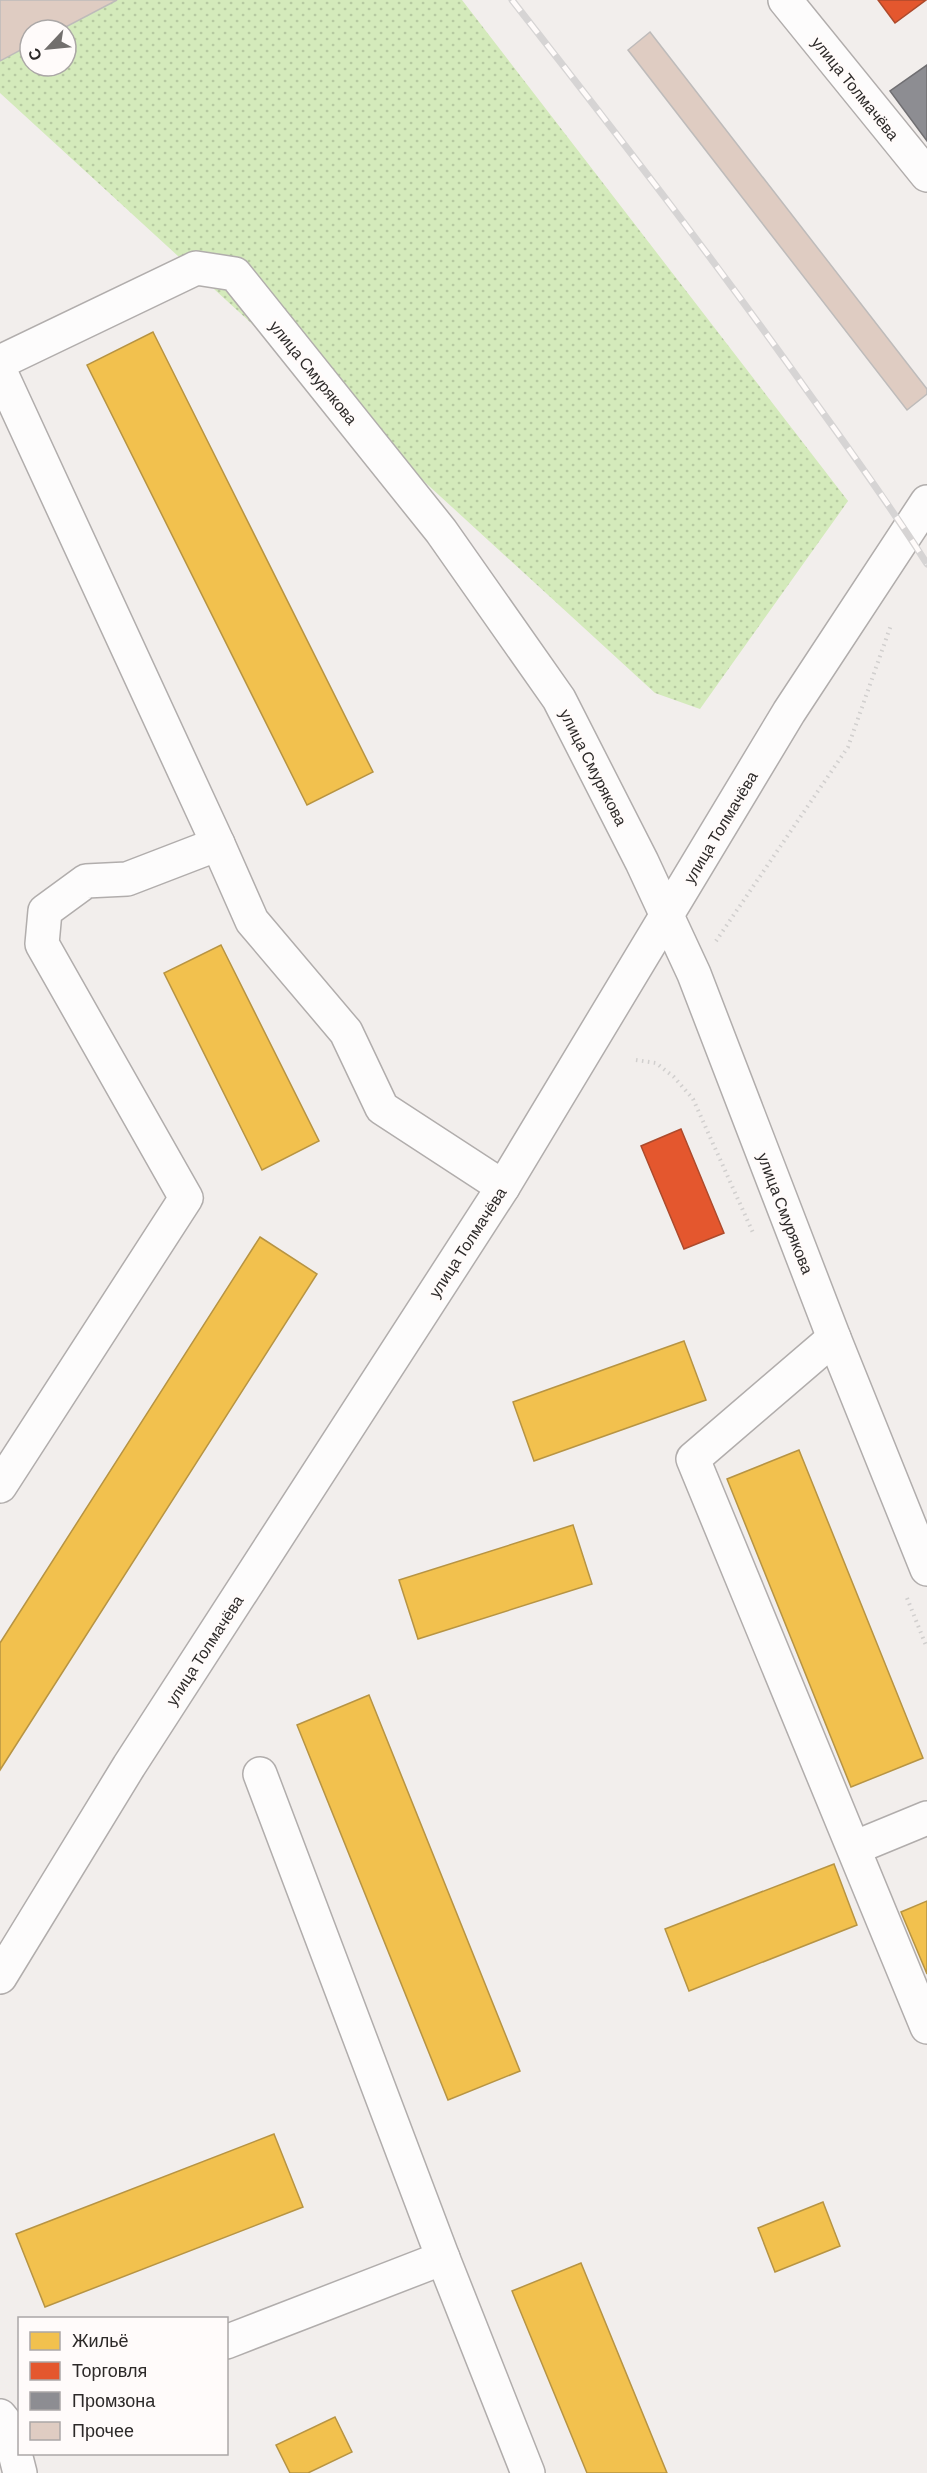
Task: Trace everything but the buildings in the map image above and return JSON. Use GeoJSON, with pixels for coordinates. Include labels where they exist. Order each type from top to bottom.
{"type":"FeatureCollection","features":[{"type":"Feature","properties":{"kind":"street","name":"улица Толмачёва"},"geometry":{"type":"LineString","coordinates":[[785,0],[927,175]]}},
{"type":"Feature","properties":{"kind":"street","name":"улица Смурякова"},"geometry":{"type":"LineString","coordinates":[[0,362],[196,268],[235,274],[441,531],[559,699],[642,862],[694,974],[834,1338],[927,1569]]}},
{"type":"Feature","properties":{"kind":"street"},"geometry":{"type":"LineString","coordinates":[[0,371],[252,921],[346,1032],[382,1108],[502,1187]]}},
{"type":"Feature","properties":{"kind":"street","name":"улица Толмачёва"},"geometry":{"type":"LineString","coordinates":[[0,1977],[129,1766],[502,1187],[789,712],[927,502]]}},
{"type":"Feature","properties":{"kind":"street"},"geometry":{"type":"LineString","coordinates":[[0,1486],[186,1198],[42,944],[45,911],[86,881],[127,879],[218,844]]}},
{"type":"Feature","properties":{"kind":"street"},"geometry":{"type":"LineString","coordinates":[[834,1338],[693,1459],[927,2027]]}},
{"type":"Feature","properties":{"kind":"street"},"geometry":{"type":"LineString","coordinates":[[260,1774],[443,2258],[528,2473]]}},
{"type":"Feature","properties":{"kind":"street"},"geometry":{"type":"LineString","coordinates":[[854,1848],[927,1818]]}},
{"type":"Feature","properties":{"kind":"street"},"geometry":{"type":"LineString","coordinates":[[228,2341],[443,2258]]}},
{"type":"Feature","properties":{"kind":"street"},"geometry":{"type":"LineString","coordinates":[[9,2421],[20,2473]]}},
{"type":"Feature","properties":{"kind":"path"},"geometry":{"type":"LineString","coordinates":[[714,945],[848,747],[891,624]]}},
{"type":"Feature","properties":{"kind":"green space"},"geometry":{"type":"Polygon","coordinates":[[[0,0],[462,0],[848,501],[700,709],[655,693],[0,93],[0,0]]]}},
{"type":"Feature","properties":{"kind":"railway"},"geometry":{"type":"LineString","coordinates":[[512,0],[736,292],[869,477],[927,564]]}}]}
